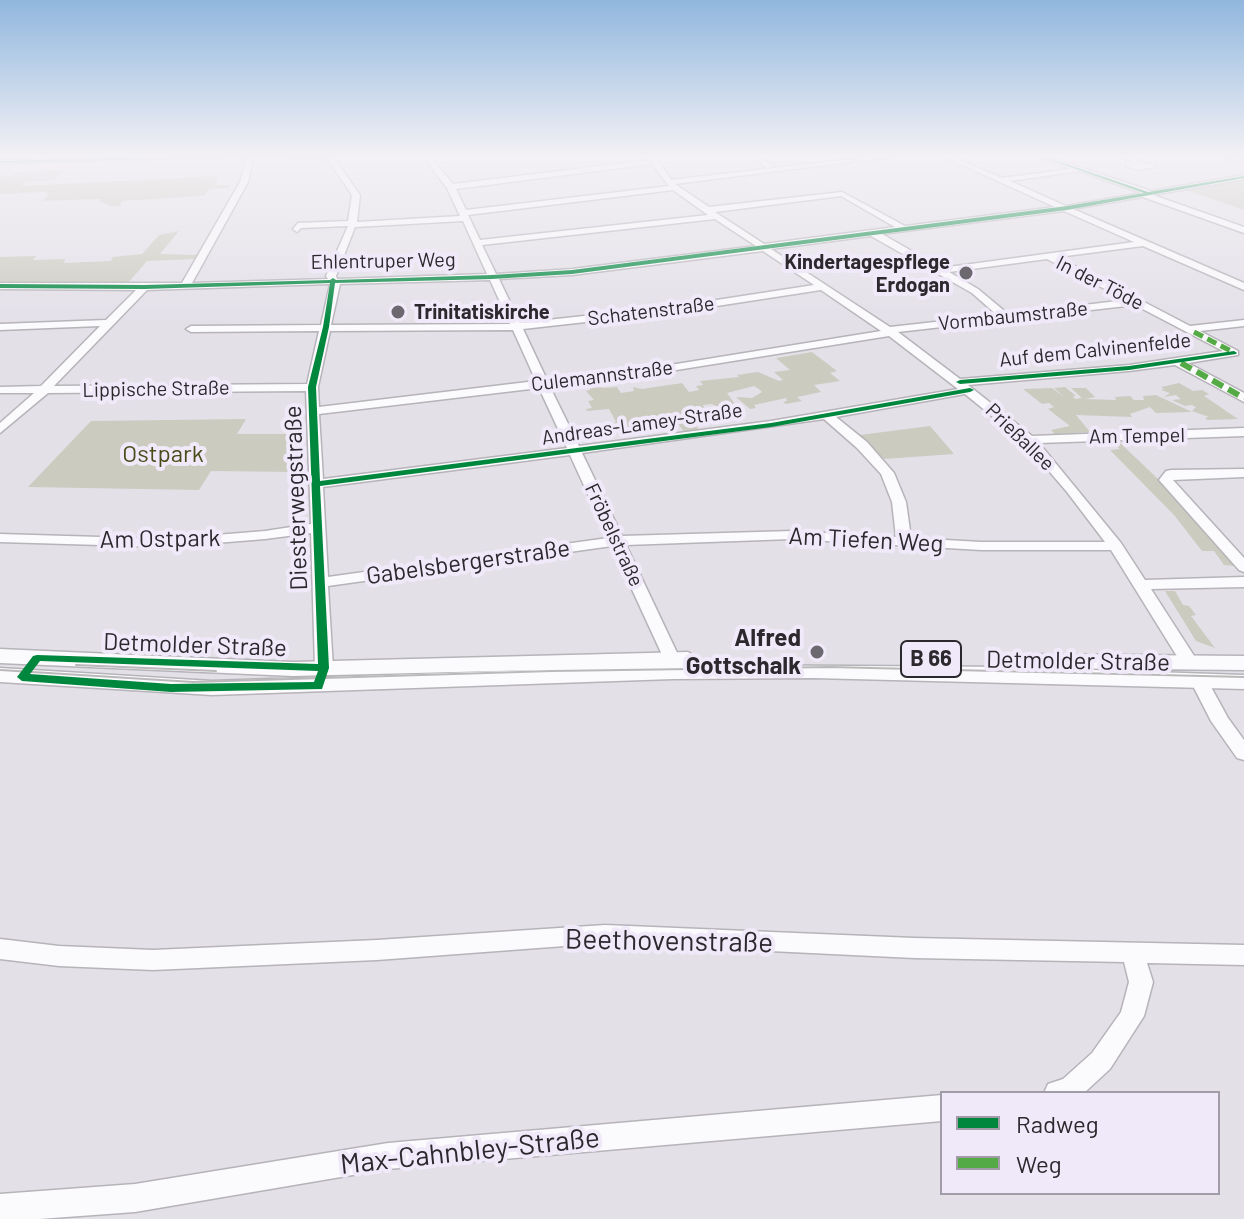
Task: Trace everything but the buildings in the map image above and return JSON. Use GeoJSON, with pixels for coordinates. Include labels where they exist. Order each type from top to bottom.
{"type":"FeatureCollection","features":[{"type":"Feature","properties":{"kind":"main road","name":"Detmolder Straße"},"geometry":{"type":"LineString","coordinates":[[0,656],[321,677]]}},
{"type":"Feature","properties":{"kind":"main road","name":"Detmolder Straße"},"geometry":{"type":"LineString","coordinates":[[0,675],[171,688],[321,677],[673,666],[943,672],[1194,671],[1244,663]]}},
{"type":"Feature","properties":{"kind":"main road","name":"Detmolder Straße"},"geometry":{"type":"LineString","coordinates":[[1194,671],[1244,682]]}},
{"type":"Feature","properties":{"kind":"street"},"geometry":{"type":"LineString","coordinates":[[186,285],[227,212]]}},
{"type":"Feature","properties":{"kind":"street","name":"Diesterwegstraße"},"geometry":{"type":"LineString","coordinates":[[321,677],[319,527],[312,387],[326,327],[331,276],[352,224],[354,212]]}},
{"type":"Feature","properties":{"kind":"street","name":"Fröbelstraße"},"geometry":{"type":"LineString","coordinates":[[463,212],[673,666]]}},
{"type":"Feature","properties":{"kind":"street"},"geometry":{"type":"LineString","coordinates":[[297,229],[298,226],[486,212]]}},
{"type":"Feature","properties":{"kind":"street"},"geometry":{"type":"LineString","coordinates":[[476,243],[721,212]]}},
{"type":"Feature","properties":{"kind":"street"},"geometry":{"type":"LineString","coordinates":[[874,212],[905,229]]}},
{"type":"Feature","properties":{"kind":"street","name":"Ehlentruper Weg"},"geometry":{"type":"LineString","coordinates":[[0,286],[144,287],[572,272],[1037,212]]}},
{"type":"Feature","properties":{"kind":"street"},"geometry":{"type":"LineString","coordinates":[[1076,212],[1244,287]]}},
{"type":"Feature","properties":{"kind":"street"},"geometry":{"type":"LineString","coordinates":[[1195,212],[1244,230]]}},
{"type":"Feature","properties":{"kind":"street","name":"Prießallee"},"geometry":{"type":"LineString","coordinates":[[713,213],[890,331],[965,386],[1029,440],[1116,546],[1194,671],[1220,721],[1244,753]]}},
{"type":"Feature","properties":{"kind":"street"},"geometry":{"type":"LineString","coordinates":[[873,233],[975,291],[1006,317]]}},
{"type":"Feature","properties":{"kind":"street"},"geometry":{"type":"LineString","coordinates":[[939,271],[1145,243]]}},
{"type":"Feature","properties":{"kind":"street","name":"In der Töde"},"geometry":{"type":"LineString","coordinates":[[1048,256],[1192,331]]}},
{"type":"Feature","properties":{"kind":"street"},"geometry":{"type":"LineString","coordinates":[[0,429],[43,391],[144,287]]}},
{"type":"Feature","properties":{"kind":"street","name":"Schatenstraße"},"geometry":{"type":"LineString","coordinates":[[191,329],[515,327],[684,308],[822,287]]}},
{"type":"Feature","properties":{"kind":"street","name":"Vormbaumstraße"},"geometry":{"type":"LineString","coordinates":[[890,331],[1137,302]]}},
{"type":"Feature","properties":{"kind":"street"},"geometry":{"type":"LineString","coordinates":[[0,327],[110,323]]}},
{"type":"Feature","properties":{"kind":"street"},"geometry":{"type":"LineString","coordinates":[[1192,331],[1244,323]]}},
{"type":"Feature","properties":{"kind":"street","name":"Culemannstraße"},"geometry":{"type":"LineString","coordinates":[[312,411],[737,359],[890,331]]}},
{"type":"Feature","properties":{"kind":"street","name":"Auf dem Calvinenfelde"},"geometry":{"type":"LineString","coordinates":[[965,386],[1234,353],[1192,331]]}},
{"type":"Feature","properties":{"kind":"street"},"geometry":{"type":"LineString","coordinates":[[1177,361],[1244,398]]}},
{"type":"Feature","properties":{"kind":"street","name":"Andreas-Lamey-Straße"},"geometry":{"type":"LineString","coordinates":[[316,484],[826,415],[965,386]]}},
{"type":"Feature","properties":{"kind":"street","name":"Lippische Straße"},"geometry":{"type":"LineString","coordinates":[[0,390],[312,387]]}},
{"type":"Feature","properties":{"kind":"street"},"geometry":{"type":"LineString","coordinates":[[826,415],[862,445],[887,473],[899,502],[904,541]]}},
{"type":"Feature","properties":{"kind":"street","name":"Am Tempel"},"geometry":{"type":"LineString","coordinates":[[1029,440],[1244,432]]}},
{"type":"Feature","properties":{"kind":"street"},"geometry":{"type":"LineString","coordinates":[[1244,473],[1171,474],[1166,480],[1244,567]]}},
{"type":"Feature","properties":{"kind":"street","name":"Am Ostpark"},"geometry":{"type":"LineString","coordinates":[[0,538],[167,543],[319,527]]}},
{"type":"Feature","properties":{"kind":"street","name":"Am Tiefen Weg"},"geometry":{"type":"LineString","coordinates":[[617,541],[792,535],[981,546],[1116,546]]}},
{"type":"Feature","properties":{"kind":"street","name":"Gabelsbergerstraße"},"geometry":{"type":"LineString","coordinates":[[319,583],[617,541]]}},
{"type":"Feature","properties":{"kind":"street"},"geometry":{"type":"LineString","coordinates":[[1142,585],[1244,582]]}},
{"type":"Feature","properties":{"kind":"street","name":"Beethovenstraße"},"geometry":{"type":"LineString","coordinates":[[0,949],[59,956],[153,960],[377,950],[605,934],[914,948],[1244,955]]}},
{"type":"Feature","properties":{"kind":"street"},"geometry":{"type":"LineString","coordinates":[[1063,1091],[1071,1088],[1101,1061],[1132,1016],[1141,982],[1133,953]]}},
{"type":"Feature","properties":{"kind":"street","name":"Max-Cahnbley-Straße"},"geometry":{"type":"LineString","coordinates":[[0,1208],[135,1198],[388,1156],[940,1108]]}},
{"type":"Feature","properties":{"kind":"green space"},"geometry":{"type":"Polygon","coordinates":[[[179,231],[160,254],[197,255],[195,259],[147,261],[127,284],[0,283],[0,257],[36,256],[33,260],[65,259],[64,263],[111,261],[113,257],[142,254],[159,235],[179,231]]]}},
{"type":"Feature","properties":{"kind":"green space"},"geometry":{"type":"Polygon","coordinates":[[[812,352],[837,371],[830,373],[840,381],[814,385],[821,392],[797,397],[802,401],[786,404],[783,402],[787,401],[786,398],[754,405],[756,408],[750,409],[736,397],[752,398],[762,392],[759,389],[754,386],[727,393],[737,407],[721,409],[712,404],[703,405],[704,408],[699,409],[704,417],[699,414],[681,415],[688,427],[699,430],[684,432],[675,419],[654,422],[655,425],[650,426],[647,421],[637,422],[644,424],[615,430],[612,424],[616,422],[609,409],[587,411],[592,408],[588,401],[594,400],[586,391],[590,390],[588,385],[558,390],[556,386],[598,381],[602,388],[617,387],[621,393],[634,391],[633,387],[642,389],[682,383],[689,392],[699,390],[696,386],[703,385],[700,381],[758,372],[779,381],[783,380],[774,372],[790,370],[776,358],[812,352]]]}},
{"type":"Feature","properties":{"kind":"green space"},"geometry":{"type":"Polygon","coordinates":[[[1179,383],[1193,391],[1202,390],[1209,394],[1204,396],[1238,419],[1207,420],[1205,418],[1209,417],[1192,411],[1196,407],[1172,400],[1181,399],[1176,395],[1164,397],[1170,393],[1161,390],[1164,389],[1161,387],[1179,383]]]}},
{"type":"Feature","properties":{"kind":"green space"},"geometry":{"type":"Polygon","coordinates":[[[1065,387],[1076,396],[1073,396],[1075,399],[1082,398],[1071,388],[1086,388],[1095,397],[1085,399],[1116,400],[1115,397],[1130,396],[1134,400],[1144,400],[1143,396],[1156,395],[1192,412],[1156,413],[1150,407],[1130,414],[1132,417],[1076,415],[1090,432],[1055,434],[1051,430],[1070,426],[1048,409],[1054,407],[1049,403],[1042,404],[1023,389],[1052,388],[1064,397],[1054,388],[1065,387]]]}},
{"type":"Feature","properties":{"kind":"green space","name":"Ostpark"},"geometry":{"type":"Polygon","coordinates":[[[246,419],[237,434],[293,434],[298,472],[211,471],[199,490],[28,487],[91,421],[246,419]]]}},
{"type":"Feature","properties":{"kind":"green space"},"geometry":{"type":"Polygon","coordinates":[[[930,426],[954,454],[884,459],[860,435],[930,426]]]}},
{"type":"Feature","properties":{"kind":"green space"},"geometry":{"type":"Polygon","coordinates":[[[1117,440],[1177,497],[1236,566],[1224,565],[1214,551],[1202,551],[1174,515],[1110,450],[1120,449],[1111,441],[1090,441],[1117,440]]]}},
{"type":"Feature","properties":{"kind":"green space"},"geometry":{"type":"Polygon","coordinates":[[[1165,591],[1175,591],[1183,605],[1189,606],[1196,615],[1191,616],[1215,648],[1196,641],[1165,591]]]}},
{"type":"Feature","properties":{"kind":"tram line"},"geometry":{"type":"LineString","coordinates":[[76,665],[216,671]]}},
{"type":"Feature","properties":{"kind":"tram line"},"geometry":{"type":"LineString","coordinates":[[0,670],[193,682],[552,671],[830,667],[1244,677]]}},
{"type":"Feature","properties":{"kind":"marked path"},"geometry":{"type":"LineString","coordinates":[[1194,332],[1233,352]]}},
{"type":"Feature","properties":{"kind":"marked path"},"geometry":{"type":"LineString","coordinates":[[1181,363],[1244,398]]}},
{"type":"Feature","properties":{"kind":"cycle path"},"geometry":{"type":"LineString","coordinates":[[763,247],[1037,212]]}},
{"type":"Feature","properties":{"kind":"cycle path"},"geometry":{"type":"LineString","coordinates":[[0,286],[144,287],[492,277],[572,272],[765,248]]}},
{"type":"Feature","properties":{"kind":"cycle path"},"geometry":{"type":"LineString","coordinates":[[22,677],[171,688],[318,686],[324,668],[312,387],[333,280]]}},
{"type":"Feature","properties":{"kind":"cycle path"},"geometry":{"type":"LineString","coordinates":[[960,382],[1129,368],[1234,353]]}},
{"type":"Feature","properties":{"kind":"cycle path"},"geometry":{"type":"LineString","coordinates":[[316,484],[771,425],[970,390]]}},
{"type":"Feature","properties":{"kind":"cycle path"},"geometry":{"type":"LineString","coordinates":[[22,677],[37,658],[324,668]]}},
{"type":"Feature","properties":{"kind":"place","name":"Kindertagespflege Erdogan"},"geometry":{"type":"Point","coordinates":[966,273]}},
{"type":"Feature","properties":{"kind":"place","name":"Trinitatiskirche"},"geometry":{"type":"Point","coordinates":[398,312]}},
{"type":"Feature","properties":{"kind":"place","name":"Alfred Gottschalk"},"geometry":{"type":"Point","coordinates":[817,652]}}]}
